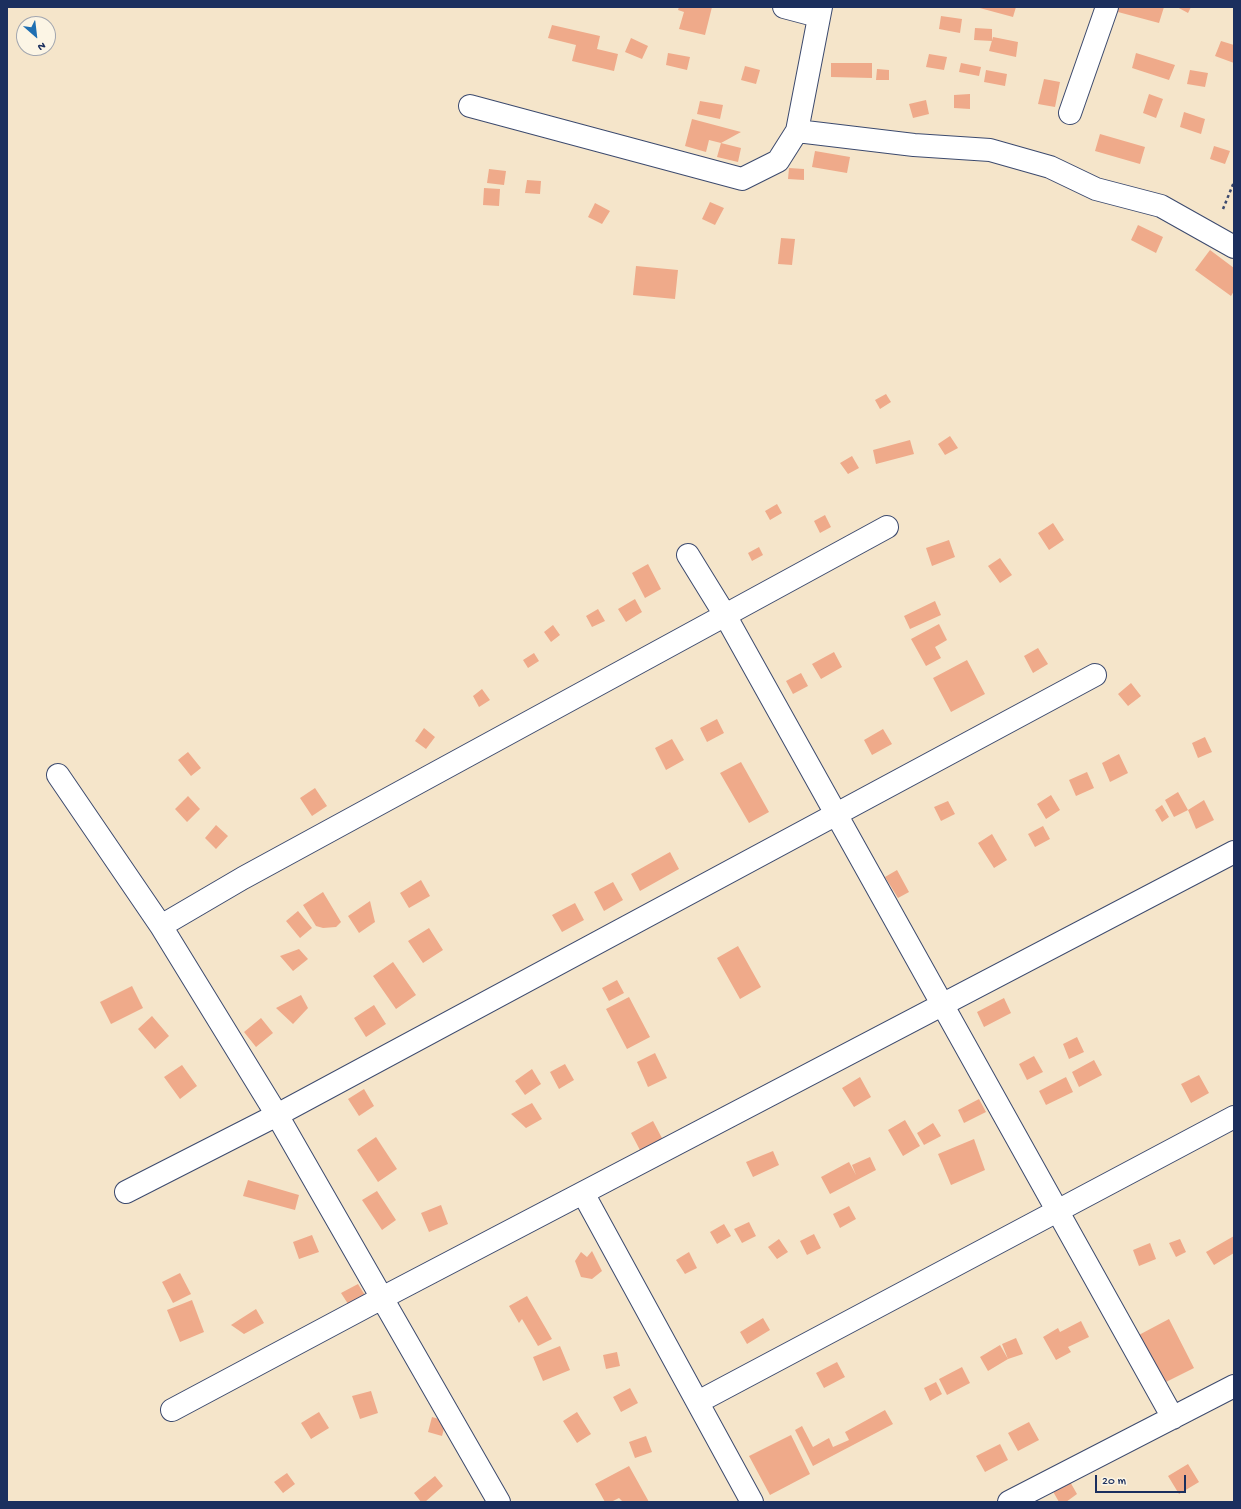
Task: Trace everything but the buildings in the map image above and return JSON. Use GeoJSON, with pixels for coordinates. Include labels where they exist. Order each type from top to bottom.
{"type":"FeatureCollection","features":[{"type":"Feature","properties":{"kind":"street"},"geometry":{"type":"LineString","coordinates":[[470,106],[742,179],[778,161],[797,131],[820,12],[784,7]]}},
{"type":"Feature","properties":{"kind":"street"},"geometry":{"type":"LineString","coordinates":[[1070,113],[1107,7]]}},
{"type":"Feature","properties":{"kind":"street"},"geometry":{"type":"LineString","coordinates":[[797,131],[914,145],[990,150],[1050,167],[1096,190],[1161,206],[1234,247]]}},
{"type":"Feature","properties":{"kind":"street"},"geometry":{"type":"LineString","coordinates":[[161,926],[244,878],[887,527]]}},
{"type":"Feature","properties":{"kind":"street"},"geometry":{"type":"LineString","coordinates":[[688,555],[725,615],[1172,1418]]}},
{"type":"Feature","properties":{"kind":"street"},"geometry":{"type":"LineString","coordinates":[[126,1192],[277,1115],[1095,675]]}},
{"type":"Feature","properties":{"kind":"street"},"geometry":{"type":"LineString","coordinates":[[58,776],[161,926],[277,1115],[499,1502]]}},
{"type":"Feature","properties":{"kind":"street"},"geometry":{"type":"LineString","coordinates":[[172,1410],[382,1298],[1234,852]]}},
{"type":"Feature","properties":{"kind":"street"},"geometry":{"type":"LineString","coordinates":[[698,1402],[1234,1117]]}},
{"type":"Feature","properties":{"kind":"street"},"geometry":{"type":"LineString","coordinates":[[583,1193],[752,1502]]}},
{"type":"Feature","properties":{"kind":"street"},"geometry":{"type":"LineString","coordinates":[[1009,1502],[1234,1386]]}}]}
